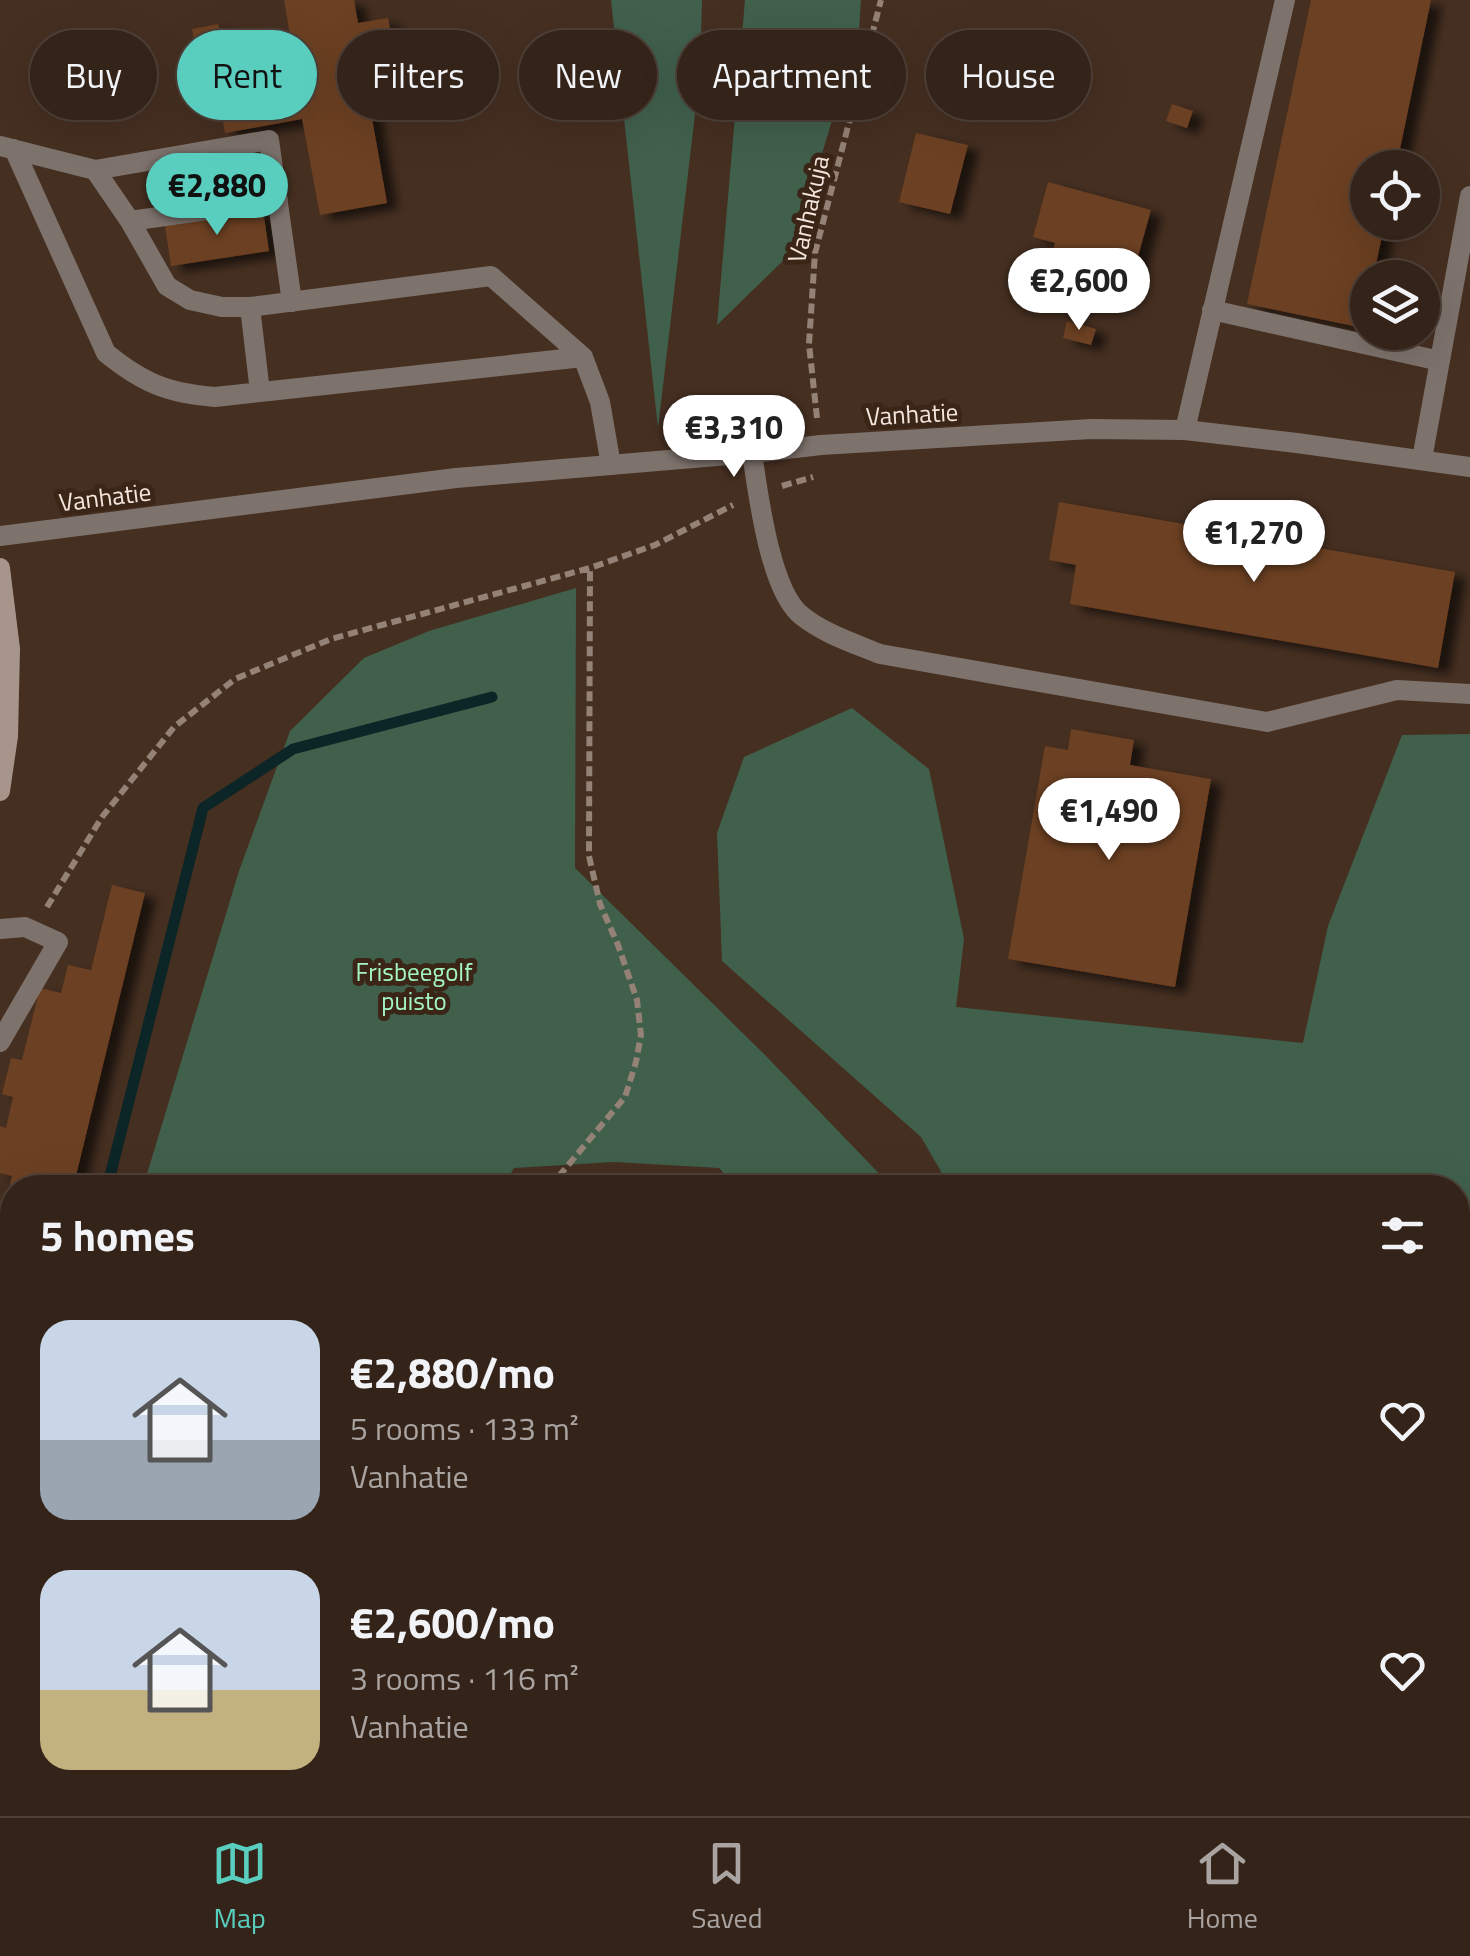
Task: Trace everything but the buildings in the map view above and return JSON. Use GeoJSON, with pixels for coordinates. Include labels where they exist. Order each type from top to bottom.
{"type":"FeatureCollection","features":[{"type":"Feature","properties":{"kind":"street"},"geometry":{"type":"LineString","coordinates":[[1186,430],[1285,0]]}},
{"type":"Feature","properties":{"kind":"street"},"geometry":{"type":"LineString","coordinates":[[7,148],[95,170],[269,140],[292,302]]}},
{"type":"Feature","properties":{"kind":"street"},"geometry":{"type":"LineString","coordinates":[[7,148],[106,353],[132,374],[160,387],[215,397],[582,357]]}},
{"type":"Feature","properties":{"kind":"street"},"geometry":{"type":"LineString","coordinates":[[95,170],[167,286],[190,300],[222,307],[250,307],[491,276],[582,357],[600,402],[611,465]]}},
{"type":"Feature","properties":{"kind":"street"},"geometry":{"type":"LineString","coordinates":[[1422,460],[1470,196]]}},
{"type":"Feature","properties":{"kind":"street"},"geometry":{"type":"LineString","coordinates":[[130,221],[278,200]]}},
{"type":"Feature","properties":{"kind":"street"},"geometry":{"type":"LineString","coordinates":[[250,307],[260,392]]}},
{"type":"Feature","properties":{"kind":"street"},"geometry":{"type":"LineString","coordinates":[[1212,310],[1440,361]]}},
{"type":"Feature","properties":{"kind":"street","name":"Vanhatie"},"geometry":{"type":"LineString","coordinates":[[0,536],[456,478],[820,445],[1091,429],[1186,430],[1470,467]]}},
{"type":"Feature","properties":{"kind":"street"},"geometry":{"type":"LineString","coordinates":[[752,453],[776,577],[798,614],[831,634],[880,654],[1267,722],[1397,690],[1470,694]]}},
{"type":"Feature","properties":{"kind":"street"},"geometry":{"type":"LineString","coordinates":[[0,568],[10,649],[8,736],[0,792]]}},
{"type":"Feature","properties":{"kind":"street"},"geometry":{"type":"LineString","coordinates":[[0,929],[25,927],[58,942],[0,1042]]}},
{"type":"Feature","properties":{"kind":"path","name":"Vanhakuja"},"geometry":{"type":"LineString","coordinates":[[758,492],[824,474],[809,344],[815,253],[879,0]]}},
{"type":"Feature","properties":{"kind":"path"},"geometry":{"type":"LineString","coordinates":[[61,883],[102,818],[174,727],[236,679],[331,639],[590,568],[655,545],[758,492]]}},
{"type":"Feature","properties":{"kind":"path"},"geometry":{"type":"LineString","coordinates":[[560,1175],[625,1097],[640,1035],[637,1000],[600,904],[589,856],[590,568]]}},
{"type":"Feature","properties":{"kind":"green space"},"geometry":{"type":"Polygon","coordinates":[[[611,0],[702,0],[701,30],[677,30],[677,120],[694,120],[658,428],[624,120],[657,120],[657,30],[614,30],[611,0]]]}},
{"type":"Feature","properties":{"kind":"green space"},"geometry":{"type":"Polygon","coordinates":[[[745,0],[861,0],[859,30],[742,30],[745,0]]]}},
{"type":"Feature","properties":{"kind":"green space"},"geometry":{"type":"Polygon","coordinates":[[[735,120],[832,120],[792,252],[717,325],[735,120]]]}},
{"type":"Feature","properties":{"kind":"green space","name":"Frisbeegolf puisto"},"geometry":{"type":"Polygon","coordinates":[[[576,588],[575,868],[880,1175],[725,1175],[719,1168],[614,1162],[514,1168],[510,1175],[147,1175],[239,871],[290,731],[364,658],[429,631],[576,588]]]}},
{"type":"Feature","properties":{"kind":"green space"},"geometry":{"type":"Polygon","coordinates":[[[852,708],[929,769],[964,939],[956,1007],[1303,1043],[1328,926],[1402,735],[1470,734],[1470,1175],[943,1175],[921,1137],[722,961],[717,833],[744,757],[852,708]]]}},
{"type":"Feature","properties":{"kind":"waterway"},"geometry":{"type":"LineString","coordinates":[[110,1175],[203,808],[293,749],[492,697]]}}]}
